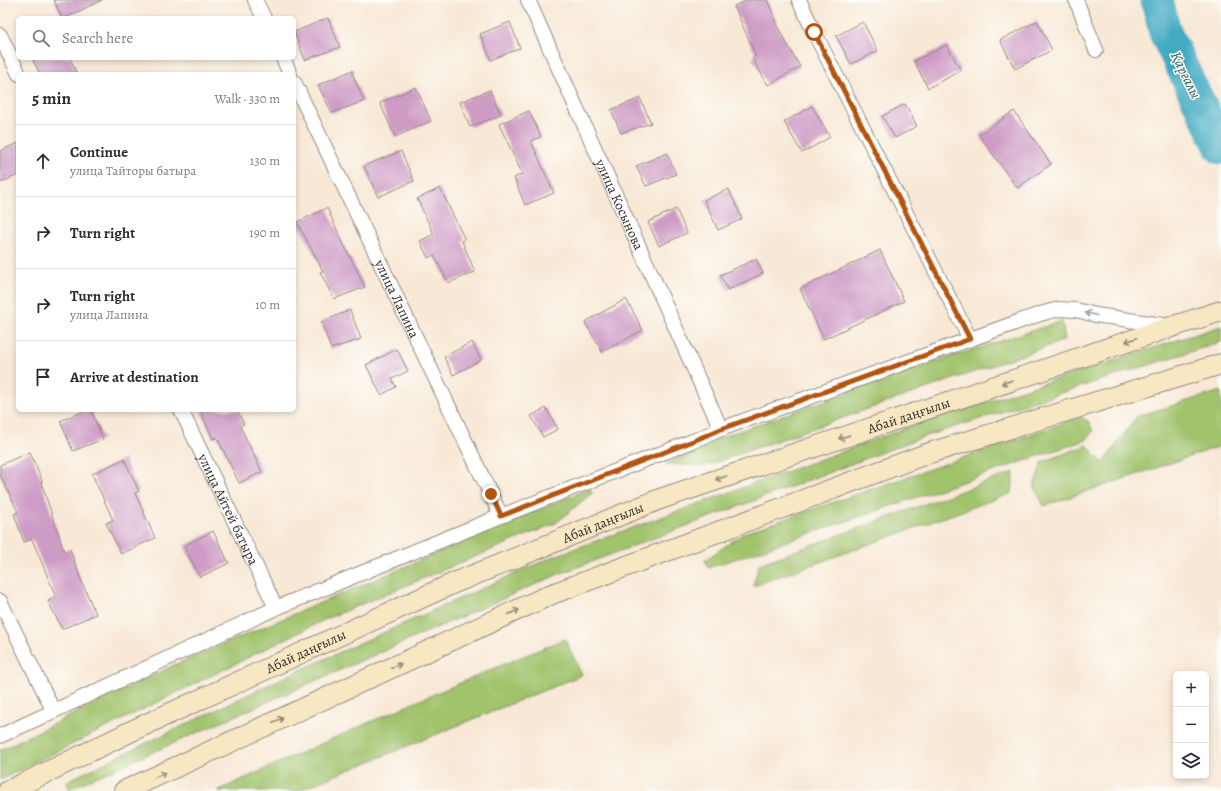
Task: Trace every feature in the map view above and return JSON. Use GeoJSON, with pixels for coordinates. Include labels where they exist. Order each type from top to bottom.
{"type":"FeatureCollection","features":[{"type":"Feature","properties":{"kind":"main road","name":"Абай даңғылы"},"geometry":{"type":"LineString","coordinates":[[8,791],[140,727],[454,583],[653,502],[1221,311]]}},
{"type":"Feature","properties":{"kind":"main road"},"geometry":{"type":"LineString","coordinates":[[124,791],[552,594],[926,454],[1221,364]]}},
{"type":"Feature","properties":{"kind":"street"},"geometry":{"type":"LineString","coordinates":[[255,0],[263,16]]}},
{"type":"Feature","properties":{"kind":"street","name":"улица Косынова"},"geometry":{"type":"LineString","coordinates":[[528,0],[721,429]]}},
{"type":"Feature","properties":{"kind":"street"},"geometry":{"type":"LineString","coordinates":[[799,0],[817,39],[970,339]]}},
{"type":"Feature","properties":{"kind":"street"},"geometry":{"type":"LineString","coordinates":[[1076,0],[1096,50]]}},
{"type":"Feature","properties":{"kind":"street"},"geometry":{"type":"LineString","coordinates":[[0,35],[18,72]]}},
{"type":"Feature","properties":{"kind":"street"},"geometry":{"type":"LineString","coordinates":[[284,60],[289,72]]}},
{"type":"Feature","properties":{"kind":"street","name":"улица Лапина"},"geometry":{"type":"LineString","coordinates":[[296,86],[501,516]]}},
{"type":"Feature","properties":{"kind":"street"},"geometry":{"type":"LineString","coordinates":[[0,736],[53,710],[276,608],[501,516],[721,429],[1040,314],[1059,309],[1076,310],[1096,315],[1171,327]]}},
{"type":"Feature","properties":{"kind":"street","name":"улица Айтей батыра"},"geometry":{"type":"LineString","coordinates":[[182,412],[276,608]]}},
{"type":"Feature","properties":{"kind":"street"},"geometry":{"type":"LineString","coordinates":[[0,601],[53,710]]}},
{"type":"Feature","properties":{"kind":"green space"},"geometry":{"type":"Polygon","coordinates":[[[1062,321],[1065,340],[705,466],[666,464],[722,437],[911,370],[1062,321]]]}},
{"type":"Feature","properties":{"kind":"green space"},"geometry":{"type":"Polygon","coordinates":[[[1221,326],[1221,342],[923,437],[559,574],[69,789],[67,781],[289,675],[552,557],[920,423],[1221,326]]]}},
{"type":"Feature","properties":{"kind":"green space"},"geometry":{"type":"Polygon","coordinates":[[[1221,391],[1221,446],[1044,506],[1034,486],[1042,462],[1087,445],[1103,463],[1137,416],[1221,391]]]}},
{"type":"Feature","properties":{"kind":"green space"},"geometry":{"type":"Polygon","coordinates":[[[1081,417],[1089,422],[1093,431],[1086,440],[708,568],[705,560],[744,533],[1081,417]]]}},
{"type":"Feature","properties":{"kind":"green space"},"geometry":{"type":"Polygon","coordinates":[[[1014,472],[1012,493],[753,586],[759,564],[1014,472]]]}},
{"type":"Feature","properties":{"kind":"green space"},"geometry":{"type":"Polygon","coordinates":[[[590,488],[592,493],[556,523],[326,619],[0,780],[0,750],[172,666],[590,488]]]}},
{"type":"Feature","properties":{"kind":"green space"},"geometry":{"type":"Polygon","coordinates":[[[565,639],[582,675],[297,791],[217,791],[390,713],[565,639]]]}},
{"type":"Feature","properties":{"kind":"building"},"geometry":{"type":"Polygon","coordinates":[[[54,0],[102,0],[69,16],[61,16],[54,0]]]}},
{"type":"Feature","properties":{"kind":"building"},"geometry":{"type":"Polygon","coordinates":[[[748,0],[767,0],[777,23],[776,24],[800,67],[768,85],[752,58],[756,56],[734,6],[748,0]]]}},
{"type":"Feature","properties":{"kind":"building"},"geometry":{"type":"Polygon","coordinates":[[[328,18],[340,47],[305,60],[296,37],[296,31],[328,18]]]}},
{"type":"Feature","properties":{"kind":"building"},"geometry":{"type":"Polygon","coordinates":[[[1037,21],[1052,50],[1015,69],[1000,40],[1037,21]]]}},
{"type":"Feature","properties":{"kind":"building"},"geometry":{"type":"Polygon","coordinates":[[[510,22],[520,48],[491,60],[480,34],[510,22]]]}},
{"type":"Feature","properties":{"kind":"building"},"geometry":{"type":"Polygon","coordinates":[[[863,22],[878,51],[851,64],[836,36],[863,22]]]}},
{"type":"Feature","properties":{"kind":"building"},"geometry":{"type":"Polygon","coordinates":[[[947,45],[961,71],[928,88],[914,61],[947,45]]]}},
{"type":"Feature","properties":{"kind":"building"},"geometry":{"type":"Polygon","coordinates":[[[33,60],[71,60],[76,72],[39,72],[33,60]]]}},
{"type":"Feature","properties":{"kind":"building"},"geometry":{"type":"Polygon","coordinates":[[[353,70],[353,75],[364,101],[332,113],[318,85],[353,70]]]}},
{"type":"Feature","properties":{"kind":"building"},"geometry":{"type":"Polygon","coordinates":[[[416,87],[431,121],[395,137],[380,103],[416,87]]]}},
{"type":"Feature","properties":{"kind":"building"},"geometry":{"type":"Polygon","coordinates":[[[490,90],[501,115],[470,127],[460,102],[490,90]]]}},
{"type":"Feature","properties":{"kind":"building"},"geometry":{"type":"Polygon","coordinates":[[[640,98],[651,123],[621,133],[611,110],[640,98]]]}},
{"type":"Feature","properties":{"kind":"building"},"geometry":{"type":"Polygon","coordinates":[[[905,104],[917,126],[895,138],[882,116],[905,104]]]}},
{"type":"Feature","properties":{"kind":"building"},"geometry":{"type":"Polygon","coordinates":[[[812,106],[830,137],[802,153],[784,122],[812,106]]]}},
{"type":"Feature","properties":{"kind":"building"},"geometry":{"type":"Polygon","coordinates":[[[529,111],[541,137],[531,141],[554,193],[525,205],[514,178],[522,174],[499,124],[529,111]]]}},
{"type":"Feature","properties":{"kind":"building"},"geometry":{"type":"Polygon","coordinates":[[[1014,111],[1051,164],[1017,188],[979,135],[1014,111]]]}},
{"type":"Feature","properties":{"kind":"building"},"geometry":{"type":"Polygon","coordinates":[[[16,144],[16,176],[0,183],[0,151],[16,144]]]}},
{"type":"Feature","properties":{"kind":"building"},"geometry":{"type":"Polygon","coordinates":[[[401,151],[414,181],[378,197],[364,166],[401,151]]]}},
{"type":"Feature","properties":{"kind":"building"},"geometry":{"type":"Polygon","coordinates":[[[667,153],[676,174],[646,186],[636,166],[667,153]]]}},
{"type":"Feature","properties":{"kind":"building"},"geometry":{"type":"Polygon","coordinates":[[[440,188],[465,240],[462,241],[475,272],[448,283],[434,255],[428,258],[420,241],[434,234],[417,199],[440,188]]]}},
{"type":"Feature","properties":{"kind":"building"},"geometry":{"type":"Polygon","coordinates":[[[729,189],[742,219],[718,230],[704,200],[729,189]]]}},
{"type":"Feature","properties":{"kind":"building"},"geometry":{"type":"Polygon","coordinates":[[[327,208],[365,287],[334,299],[320,272],[323,271],[297,222],[327,208]]]}},
{"type":"Feature","properties":{"kind":"building"},"geometry":{"type":"Polygon","coordinates":[[[676,209],[687,233],[659,246],[648,222],[676,209]]]}},
{"type":"Feature","properties":{"kind":"building"},"geometry":{"type":"Polygon","coordinates":[[[880,250],[904,301],[824,339],[800,289],[880,250]]]}},
{"type":"Feature","properties":{"kind":"building"},"geometry":{"type":"Polygon","coordinates":[[[756,259],[763,273],[728,290],[720,275],[756,259]]]}},
{"type":"Feature","properties":{"kind":"building"},"geometry":{"type":"Polygon","coordinates":[[[626,299],[643,330],[602,352],[585,322],[626,299]]]}},
{"type":"Feature","properties":{"kind":"building"},"geometry":{"type":"Polygon","coordinates":[[[350,310],[361,339],[331,349],[321,322],[350,310]]]}},
{"type":"Feature","properties":{"kind":"building"},"geometry":{"type":"Polygon","coordinates":[[[472,342],[481,360],[453,375],[444,357],[472,342]]]}},
{"type":"Feature","properties":{"kind":"building"},"geometry":{"type":"Polygon","coordinates":[[[397,349],[408,371],[392,379],[396,387],[381,395],[366,365],[397,349]]]}},
{"type":"Feature","properties":{"kind":"building"},"geometry":{"type":"Polygon","coordinates":[[[546,408],[558,429],[543,437],[531,416],[546,408]]]}},
{"type":"Feature","properties":{"kind":"building"},"geometry":{"type":"Polygon","coordinates":[[[82,412],[92,412],[103,439],[73,451],[60,421],[82,412]]]}},
{"type":"Feature","properties":{"kind":"building"},"geometry":{"type":"Polygon","coordinates":[[[201,412],[238,412],[244,424],[240,426],[262,472],[239,483],[217,437],[213,439],[201,412]]]}},
{"type":"Feature","properties":{"kind":"building"},"geometry":{"type":"Polygon","coordinates":[[[30,452],[42,481],[41,482],[64,551],[70,549],[83,585],[96,614],[62,629],[48,601],[56,597],[32,539],[24,542],[14,514],[18,512],[0,475],[0,465],[30,452]]]}},
{"type":"Feature","properties":{"kind":"building"},"geometry":{"type":"Polygon","coordinates":[[[124,459],[139,491],[135,493],[155,538],[121,554],[106,523],[113,520],[92,474],[124,459]]]}},
{"type":"Feature","properties":{"kind":"building"},"geometry":{"type":"Polygon","coordinates":[[[213,531],[229,563],[200,577],[184,546],[213,531]]]}},
{"type":"Feature","properties":{"kind":"waterway","name":"Қарғалы"},"geometry":{"type":"LineString","coordinates":[[1157,0],[1165,32],[1221,148]]}},
{"type":"Feature","properties":{"kind":"route"},"geometry":{"type":"LineString","coordinates":[[491,494],[501,516],[721,429],[970,339],[814,32]]}}]}
